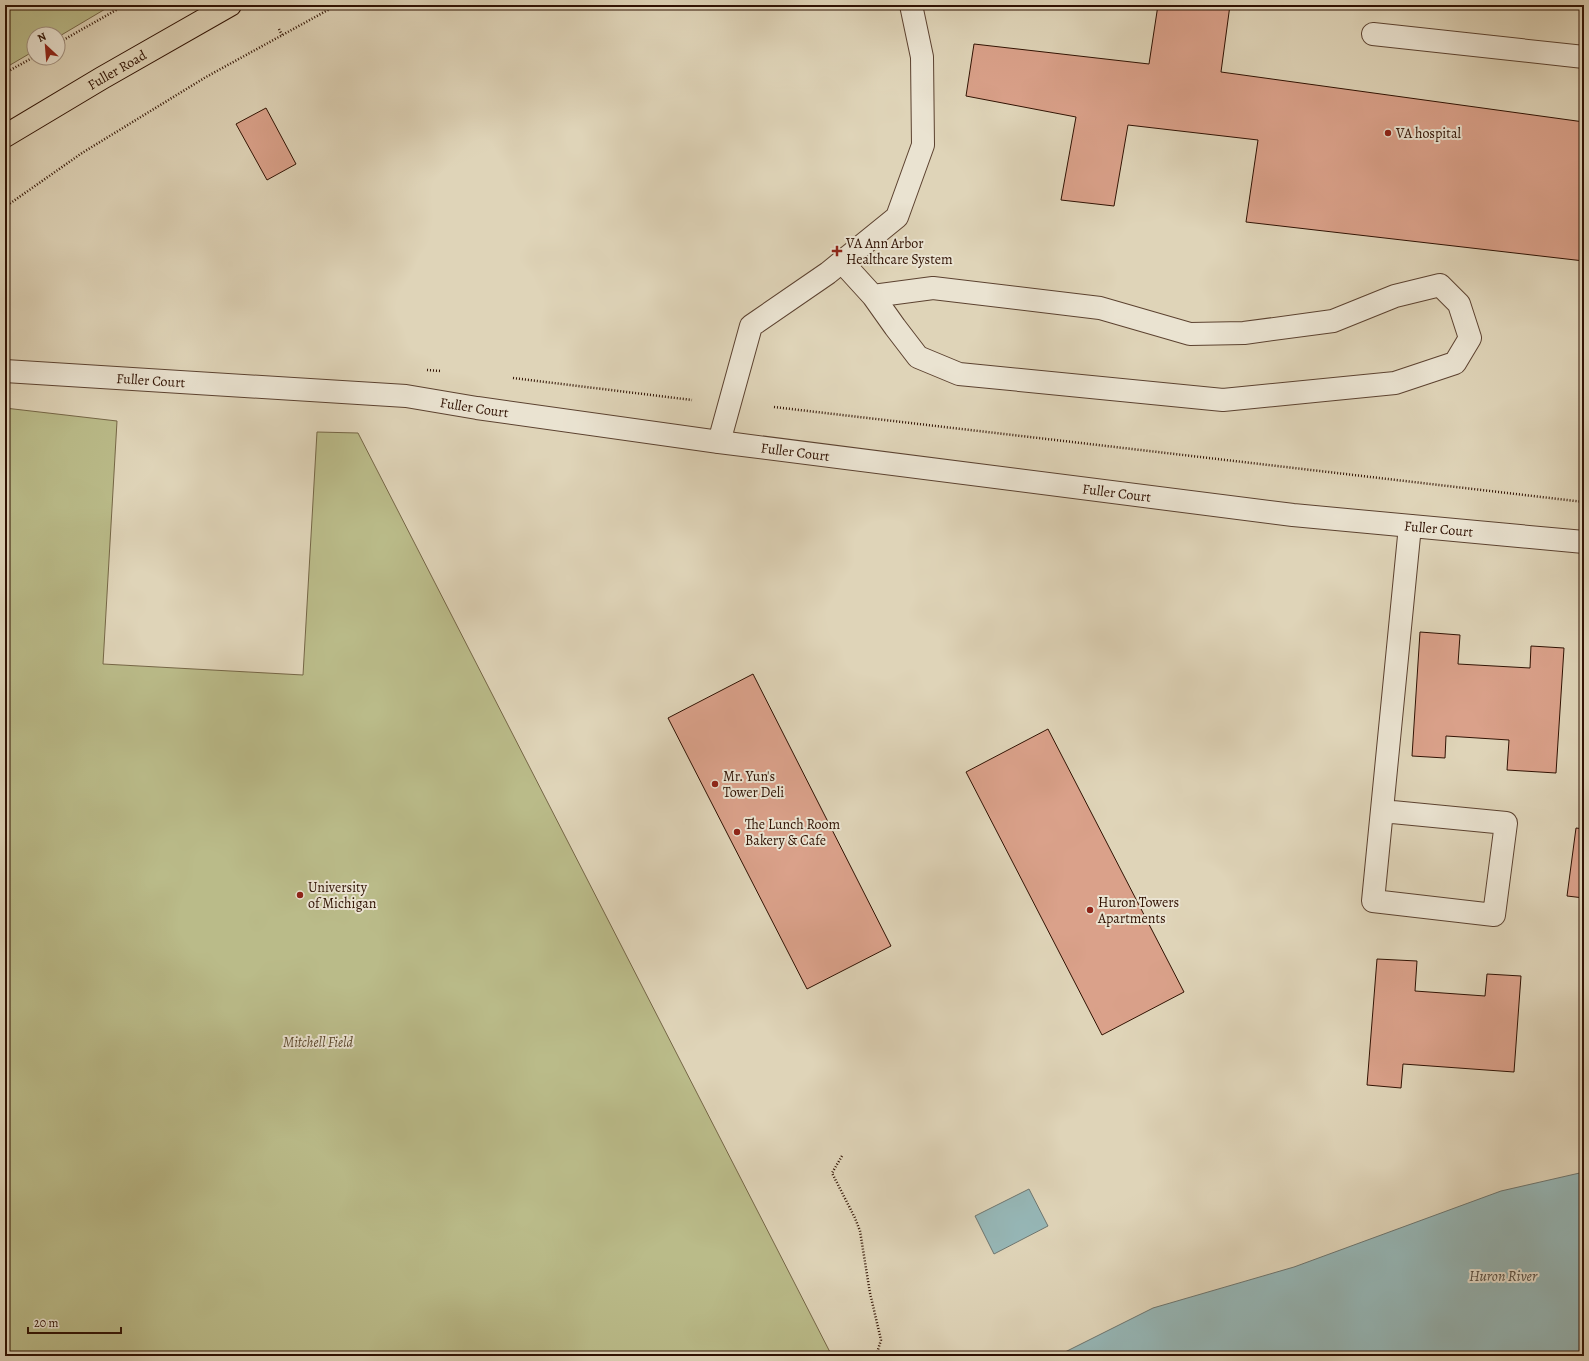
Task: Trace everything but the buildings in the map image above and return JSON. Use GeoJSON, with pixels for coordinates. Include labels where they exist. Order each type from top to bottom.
{"type":"FeatureCollection","features":[{"type":"Feature","properties":{"kind":"main road","name":"Fuller Road"},"geometry":{"type":"LineString","coordinates":[[5,136],[102,78],[230,5]]}},
{"type":"Feature","properties":{"kind":"street"},"geometry":{"type":"LineString","coordinates":[[719,442],[751,326],[842,262],[898,218],[923,145],[922,57],[911,5]]}},
{"type":"Feature","properties":{"kind":"street"},"geometry":{"type":"LineString","coordinates":[[1373,34],[1584,57]]}},
{"type":"Feature","properties":{"kind":"street"},"geometry":{"type":"LineString","coordinates":[[842,262],[873,296],[894,327],[918,357],[959,374],[1223,400],[1395,383],[1455,363],[1470,338],[1459,304],[1440,285],[1395,296],[1334,321],[1244,333],[1190,334],[1100,308],[933,288],[873,296]]}},
{"type":"Feature","properties":{"kind":"street","name":"Fuller Court"},"geometry":{"type":"LineString","coordinates":[[5,371],[406,396],[476,408],[719,442],[1293,515],[1584,542]]}},
{"type":"Feature","properties":{"kind":"street"},"geometry":{"type":"LineString","coordinates":[[1382,811],[1506,823],[1494,915],[1373,901],[1410,526]]}},
{"type":"Feature","properties":{"kind":"path"},"geometry":{"type":"LineString","coordinates":[[66,38],[125,5]]}},
{"type":"Feature","properties":{"kind":"path"},"geometry":{"type":"LineString","coordinates":[[5,207],[89,149],[206,77],[337,5]]}},
{"type":"Feature","properties":{"kind":"path"},"geometry":{"type":"LineString","coordinates":[[279,29],[282,35]]}},
{"type":"Feature","properties":{"kind":"path"},"geometry":{"type":"LineString","coordinates":[[5,73],[26,61]]}},
{"type":"Feature","properties":{"kind":"path"},"geometry":{"type":"LineString","coordinates":[[513,378],[692,400]]}},
{"type":"Feature","properties":{"kind":"path"},"geometry":{"type":"LineString","coordinates":[[774,406],[1584,502]]}},
{"type":"Feature","properties":{"kind":"path"},"geometry":{"type":"LineString","coordinates":[[842,1156],[832,1173],[860,1231],[870,1293],[881,1340],[876,1356]]}},
{"type":"Feature","properties":{"kind":"green space"},"geometry":{"type":"Polygon","coordinates":[[[5,5],[112,5],[66,32],[66,26],[26,26],[26,56],[5,68],[5,5]]]}},
{"type":"Feature","properties":{"kind":"green space","name":"Mitchell Field"},"geometry":{"type":"Polygon","coordinates":[[[5,408],[117,421],[103,664],[303,675],[317,432],[358,433],[832,1356],[5,1356],[5,408]]]}},
{"type":"Feature","properties":{"kind":"water","name":"Huron River"},"geometry":{"type":"Polygon","coordinates":[[[1584,1172],[1584,1351],[1570,1356],[1057,1356],[1153,1308],[1294,1267],[1501,1191],[1584,1172]]]}},
{"type":"Feature","properties":{"kind":"water"},"geometry":{"type":"Polygon","coordinates":[[[1029,1189],[1048,1226],[994,1254],[975,1216],[1029,1189]]]}},
{"type":"Feature","properties":{"kind":"place","name":"VA hospital"},"geometry":{"type":"Point","coordinates":[1388,133]}},
{"type":"Feature","properties":{"kind":"place","name":"VA Ann Arbor Healthcare System"},"geometry":{"type":"Point","coordinates":[837,251]}},
{"type":"Feature","properties":{"kind":"place","name":"Mr. Yun's Tower Deli"},"geometry":{"type":"Point","coordinates":[715,784]}},
{"type":"Feature","properties":{"kind":"place","name":"The Lunch Room Bakery & Cafe"},"geometry":{"type":"Point","coordinates":[737,832]}},
{"type":"Feature","properties":{"kind":"place","name":"University of Michigan"},"geometry":{"type":"Point","coordinates":[300,895]}},
{"type":"Feature","properties":{"kind":"place","name":"Huron Towers Apartments"},"geometry":{"type":"Point","coordinates":[1090,910]}}]}
